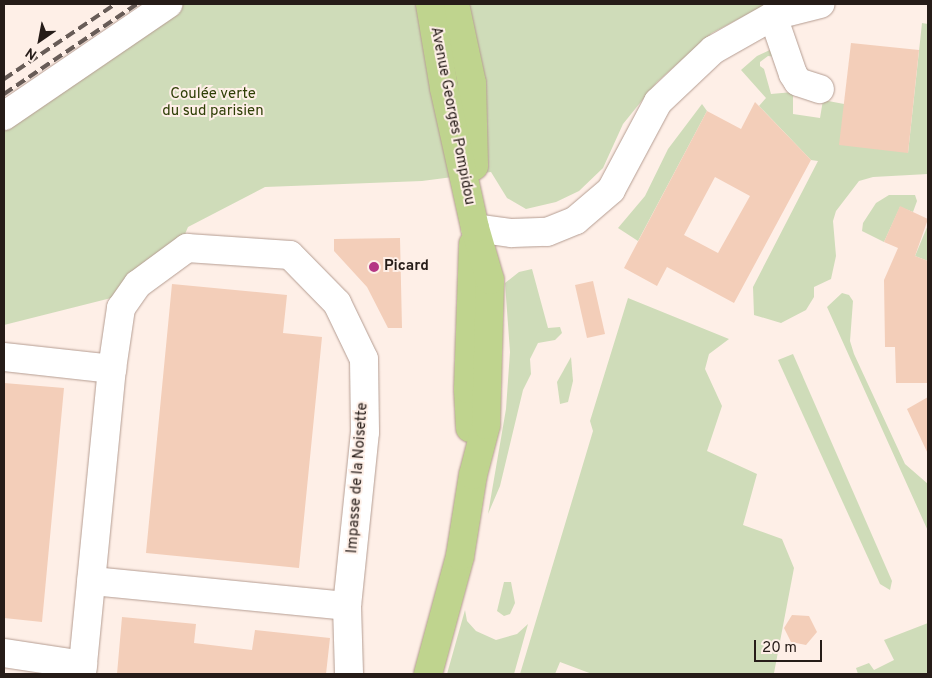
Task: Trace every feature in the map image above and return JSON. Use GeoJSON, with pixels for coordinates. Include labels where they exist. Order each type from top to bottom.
{"type":"FeatureCollection","features":[{"type":"Feature","properties":{"kind":"main road","name":"Avenue Georges Pompidou"},"geometry":{"type":"LineString","coordinates":[[430,4],[444,88],[475,228]]}},
{"type":"Feature","properties":{"kind":"main road","name":"Avenue Georges Pompidou"},"geometry":{"type":"LineString","coordinates":[[428,674],[460,556],[472,475],[468,389],[470,279],[475,228],[472,83],[456,4]]}},
{"type":"Feature","properties":{"kind":"street"},"geometry":{"type":"LineString","coordinates":[[4,116],[168,4]]}},
{"type":"Feature","properties":{"kind":"street"},"geometry":{"type":"LineString","coordinates":[[475,228],[512,233],[547,232],[576,220],[611,190],[658,102],[713,50],[773,16],[820,4]]}},
{"type":"Feature","properties":{"kind":"street"},"geometry":{"type":"LineString","coordinates":[[773,16],[793,74],[798,82],[820,89]]}},
{"type":"Feature","properties":{"kind":"street","name":"Impasse de la Noisette"},"geometry":{"type":"LineString","coordinates":[[82,670],[112,369],[121,308],[138,284],[187,248],[290,255],[337,303],[364,359],[365,432],[347,606],[349,674]]}},
{"type":"Feature","properties":{"kind":"street"},"geometry":{"type":"LineString","coordinates":[[4,357],[112,369]]}},
{"type":"Feature","properties":{"kind":"street"},"geometry":{"type":"LineString","coordinates":[[92,581],[347,606]]}},
{"type":"Feature","properties":{"kind":"street"},"geometry":{"type":"LineString","coordinates":[[4,653],[82,670]]}},
{"type":"Feature","properties":{"kind":"green space","name":"Coulée verte du sud parisien"},"geometry":{"type":"Polygon","coordinates":[[[181,4],[767,4],[712,33],[657,82],[623,124],[603,168],[579,191],[556,202],[526,209],[507,198],[491,172],[422,181],[265,187],[188,227],[182,241],[123,295],[4,325],[4,127],[181,4]]]}},
{"type":"Feature","properties":{"kind":"green space"},"geometry":{"type":"Polygon","coordinates":[[[922,23],[928,24],[928,174],[873,177],[859,181],[836,211],[833,221],[836,256],[831,279],[814,287],[814,297],[806,310],[781,323],[754,315],[753,287],[818,161],[811,160],[759,106],[766,98],[741,70],[757,56],[776,47],[778,57],[768,56],[760,62],[760,66],[764,69],[771,94],[793,92],[793,114],[820,118],[823,100],[844,104],[908,153],[922,23]]]}},
{"type":"Feature","properties":{"kind":"green space"},"geometry":{"type":"Polygon","coordinates":[[[702,104],[707,111],[638,241],[618,228],[645,196],[668,149],[702,104]]]}},
{"type":"Feature","properties":{"kind":"green space"},"geometry":{"type":"Polygon","coordinates":[[[889,195],[915,195],[917,201],[913,212],[900,207],[884,242],[862,231],[863,223],[876,203],[889,195]]]}},
{"type":"Feature","properties":{"kind":"green space"},"geometry":{"type":"Polygon","coordinates":[[[928,225],[928,261],[915,256],[928,225]]]}},
{"type":"Feature","properties":{"kind":"green space"},"geometry":{"type":"Polygon","coordinates":[[[532,269],[548,328],[560,327],[562,333],[555,340],[538,343],[530,359],[531,374],[523,390],[500,486],[488,514],[506,409],[510,352],[505,283],[519,272],[532,269]]]}},
{"type":"Feature","properties":{"kind":"green space"},"geometry":{"type":"Polygon","coordinates":[[[842,293],[849,295],[853,301],[850,341],[854,354],[905,464],[928,484],[928,531],[827,307],[842,293]]]}},
{"type":"Feature","properties":{"kind":"green space"},"geometry":{"type":"Polygon","coordinates":[[[628,298],[729,339],[709,354],[705,369],[722,406],[707,451],[757,474],[743,525],[782,539],[794,568],[774,673],[778,674],[592,674],[560,662],[555,674],[520,674],[593,431],[590,421],[628,298]]]}},
{"type":"Feature","properties":{"kind":"green space"},"geometry":{"type":"Polygon","coordinates":[[[793,354],[892,581],[890,590],[880,584],[778,360],[793,354]]]}},
{"type":"Feature","properties":{"kind":"green space"},"geometry":{"type":"Polygon","coordinates":[[[571,357],[573,381],[568,402],[560,404],[557,382],[571,357]]]}},
{"type":"Feature","properties":{"kind":"green space"},"geometry":{"type":"Polygon","coordinates":[[[504,582],[511,582],[515,603],[510,614],[504,616],[497,611],[504,582]]]}},
{"type":"Feature","properties":{"kind":"green space"},"geometry":{"type":"Polygon","coordinates":[[[465,610],[467,621],[476,631],[496,640],[517,634],[528,624],[514,674],[447,674],[465,610]]]}},
{"type":"Feature","properties":{"kind":"green space"},"geometry":{"type":"Polygon","coordinates":[[[928,623],[928,674],[858,674],[856,668],[869,663],[874,670],[894,660],[884,640],[928,623]]]}},
{"type":"Feature","properties":{"kind":"building"},"geometry":{"type":"Polygon","coordinates":[[[851,43],[919,50],[908,153],[839,145],[851,43]]]}},
{"type":"Feature","properties":{"kind":"building"},"geometry":{"type":"Polygon","coordinates":[[[755,102],[811,160],[734,303],[667,267],[657,286],[624,268],[707,111],[741,129],[755,102]],[[715,177],[684,235],[718,253],[750,196],[715,177]]]}},
{"type":"Feature","properties":{"kind":"building"},"geometry":{"type":"Polygon","coordinates":[[[900,206],[928,219],[915,256],[928,261],[928,383],[896,383],[895,347],[885,347],[884,280],[898,248],[884,242],[900,206]]]}},
{"type":"Feature","properties":{"kind":"building"},"geometry":{"type":"Polygon","coordinates":[[[400,238],[402,328],[388,328],[367,287],[334,251],[334,239],[400,238]]]}},
{"type":"Feature","properties":{"kind":"building"},"geometry":{"type":"Polygon","coordinates":[[[593,281],[605,334],[587,338],[575,285],[593,281]]]}},
{"type":"Feature","properties":{"kind":"building"},"geometry":{"type":"Polygon","coordinates":[[[172,284],[287,295],[283,333],[322,337],[299,568],[146,553],[172,284]]]}},
{"type":"Feature","properties":{"kind":"building"},"geometry":{"type":"Polygon","coordinates":[[[4,383],[64,388],[42,622],[4,618],[4,383]]]}},
{"type":"Feature","properties":{"kind":"building"},"geometry":{"type":"Polygon","coordinates":[[[928,397],[928,454],[907,409],[928,397]]]}},
{"type":"Feature","properties":{"kind":"building"},"geometry":{"type":"Polygon","coordinates":[[[792,615],[809,616],[817,632],[806,645],[791,642],[784,628],[792,615]]]}},
{"type":"Feature","properties":{"kind":"building"},"geometry":{"type":"Polygon","coordinates":[[[122,617],[196,624],[194,643],[252,650],[255,630],[330,638],[326,674],[117,674],[122,617]]]}},
{"type":"Feature","properties":{"kind":"railway"},"geometry":{"type":"LineString","coordinates":[[4,79],[115,4]]}},
{"type":"Feature","properties":{"kind":"railway"},"geometry":{"type":"LineString","coordinates":[[4,94],[137,4]]}},
{"type":"Feature","properties":{"kind":"place","name":"Picard"},"geometry":{"type":"Point","coordinates":[374,267]}}]}
